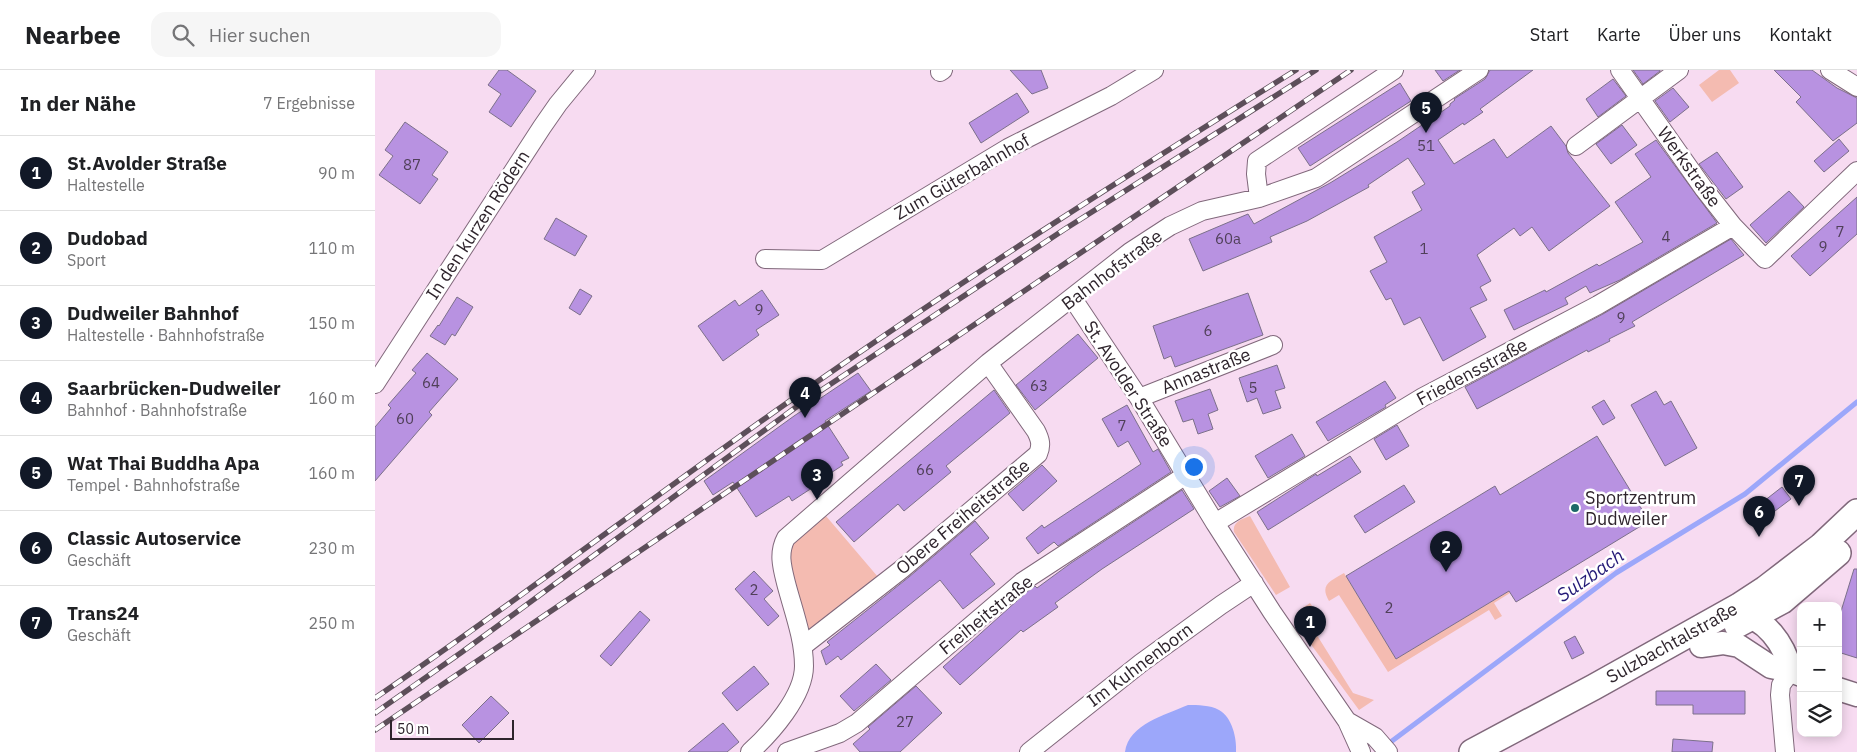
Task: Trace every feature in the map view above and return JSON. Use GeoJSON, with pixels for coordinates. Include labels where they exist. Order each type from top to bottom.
{"type":"FeatureCollection","features":[{"type":"Feature","properties":{"kind":"main road","name":"Sulzbachtalstraße"},"geometry":{"type":"LineString","coordinates":[[1499,752],[1701,646],[1750,618],[1773,591],[1857,512]]}},
{"type":"Feature","properties":{"kind":"main road","name":"Sulzbachtalstraße"},"geometry":{"type":"LineString","coordinates":[[1472,752],[1725,614],[1773,591],[1857,536]]}},
{"type":"Feature","properties":{"kind":"street","name":"In den kurzen Rödern"},"geometry":{"type":"LineString","coordinates":[[375,384],[541,127],[557,104],[586,70]]}},
{"type":"Feature","properties":{"kind":"street","name":"Zum Güterbahnhof"},"geometry":{"type":"LineString","coordinates":[[765,259],[822,260],[1008,148],[1111,96],[1154,70]]}},
{"type":"Feature","properties":{"kind":"street"},"geometry":{"type":"LineString","coordinates":[[1259,198],[1255,174],[1257,161],[1394,70]]}},
{"type":"Feature","properties":{"kind":"street","name":"Bahnhofstraße"},"geometry":{"type":"LineString","coordinates":[[803,646],[782,564],[781,546],[785,538],[988,363],[1073,299],[1130,252],[1170,226],[1202,211],[1259,198],[1316,178],[1479,70]]}},
{"type":"Feature","properties":{"kind":"street","name":"Werkstraße"},"geometry":{"type":"LineString","coordinates":[[1620,70],[1698,181],[1733,226],[1765,258],[1857,171]]}},
{"type":"Feature","properties":{"kind":"street"},"geometry":{"type":"LineString","coordinates":[[1575,146],[1679,70]]}},
{"type":"Feature","properties":{"kind":"street"},"geometry":{"type":"LineString","coordinates":[[1830,70],[1857,87]]}},
{"type":"Feature","properties":{"kind":"street","name":"Friedensstraße"},"geometry":{"type":"LineString","coordinates":[[1215,523],[1423,397],[1598,305],[1733,226]]}},
{"type":"Feature","properties":{"kind":"street","name":"St. Avolder Straße"},"geometry":{"type":"LineString","coordinates":[[1073,299],[1139,398],[1215,523],[1296,648],[1347,721],[1361,752]]}},
{"type":"Feature","properties":{"kind":"street","name":"Annastraße"},"geometry":{"type":"LineString","coordinates":[[1139,398],[1273,345]]}},
{"type":"Feature","properties":{"kind":"street","name":"Obere Freiheitstraße"},"geometry":{"type":"LineString","coordinates":[[803,646],[914,559],[1038,454],[1041,447],[1040,438],[1036,430],[988,363]]}},
{"type":"Feature","properties":{"kind":"street","name":"Freiheitstraße"},"geometry":{"type":"LineString","coordinates":[[787,752],[840,733],[857,723],[1022,582],[1186,475]]}},
{"type":"Feature","properties":{"kind":"street","name":"Im Kuhnenborn"},"geometry":{"type":"LineString","coordinates":[[1029,752],[1141,662],[1254,583]]}},
{"type":"Feature","properties":{"kind":"street"},"geometry":{"type":"LineString","coordinates":[[1773,591],[1774,635]]}},
{"type":"Feature","properties":{"kind":"street"},"geometry":{"type":"LineString","coordinates":[[1725,614],[1743,614],[1765,626],[1774,635],[1796,673]]}},
{"type":"Feature","properties":{"kind":"street"},"geometry":{"type":"LineString","coordinates":[[1750,618],[1748,633],[1751,654]]}},
{"type":"Feature","properties":{"kind":"street"},"geometry":{"type":"LineString","coordinates":[[1701,646],[1723,643],[1739,646],[1771,667],[1796,673]]}},
{"type":"Feature","properties":{"kind":"street"},"geometry":{"type":"LineString","coordinates":[[752,751],[783,716],[797,693],[804,668],[803,646]]}},
{"type":"Feature","properties":{"kind":"street"},"geometry":{"type":"LineString","coordinates":[[1785,752],[1780,695],[1781,685],[1796,673]]}},
{"type":"Feature","properties":{"kind":"street"},"geometry":{"type":"LineString","coordinates":[[1842,690],[1857,695]]}},
{"type":"Feature","properties":{"kind":"street","name":"St. Avolder Straße"},"geometry":{"type":"LineString","coordinates":[[1347,721],[1375,737],[1388,752]]}},
{"type":"Feature","properties":{"kind":"shaded area"},"geometry":{"type":"Polygon","coordinates":[[[1719,70],[1730,70],[1739,83],[1712,102],[1699,85],[1719,70]]]}},
{"type":"Feature","properties":{"kind":"shaded area"},"geometry":{"type":"Polygon","coordinates":[[[826,516],[878,577],[808,634],[792,574],[791,551],[793,543],[799,535],[826,516]]]}},
{"type":"Feature","properties":{"kind":"shaded area"},"geometry":{"type":"Polygon","coordinates":[[[1250,516],[1290,587],[1276,595],[1234,532],[1236,523],[1250,516]]]}},
{"type":"Feature","properties":{"kind":"shaded area"},"geometry":{"type":"Polygon","coordinates":[[[1344,573],[1396,659],[1509,591],[1510,593],[1494,603],[1502,616],[1495,620],[1489,610],[1388,672],[1339,595],[1329,601],[1326,595],[1325,591],[1328,584],[1344,573]]]}},
{"type":"Feature","properties":{"kind":"shaded area"},"geometry":{"type":"Polygon","coordinates":[[[1310,603],[1315,610],[1305,616],[1353,693],[1374,700],[1359,710],[1296,624],[1297,614],[1310,603]]]}},
{"type":"Feature","properties":{"kind":"water"},"geometry":{"type":"Polygon","coordinates":[[[1188,705],[1212,707],[1224,713],[1233,728],[1236,752],[1125,752],[1133,734],[1141,727],[1188,705]]]}},
{"type":"Feature","properties":{"kind":"building"},"geometry":{"type":"Polygon","coordinates":[[[499,70],[507,70],[536,91],[511,127],[489,112],[501,94],[488,85],[499,70]]]}},
{"type":"Feature","properties":{"kind":"building"},"geometry":{"type":"Polygon","coordinates":[[[1010,70],[1041,70],[1048,88],[1032,94],[1010,70]]]}},
{"type":"Feature","properties":{"kind":"building"},"geometry":{"type":"Polygon","coordinates":[[[1435,70],[1460,70],[1443,81],[1435,70]]]}},
{"type":"Feature","properties":{"kind":"building"},"geometry":{"type":"Polygon","coordinates":[[[1490,70],[1533,70],[1480,109],[1483,112],[1438,140],[1454,164],[1494,139],[1507,158],[1551,126],[1566,146],[1568,153],[1610,206],[1549,251],[1532,227],[1520,236],[1514,228],[1477,255],[1491,281],[1480,287],[1487,300],[1470,308],[1486,337],[1443,361],[1420,317],[1404,325],[1391,298],[1386,300],[1370,271],[1387,262],[1374,237],[1422,210],[1412,192],[1425,184],[1408,158],[1368,185],[1369,187],[1307,221],[1270,237],[1272,242],[1203,271],[1189,239],[1248,214],[1254,224],[1330,183],[1397,142],[1450,106],[1454,99],[1485,79],[1490,70]]]}},
{"type":"Feature","properties":{"kind":"building"},"geometry":{"type":"Polygon","coordinates":[[[1633,70],[1660,70],[1660,71],[1643,84],[1633,70]]]}},
{"type":"Feature","properties":{"kind":"building"},"geometry":{"type":"Polygon","coordinates":[[[1774,70],[1812,70],[1837,88],[1857,98],[1857,123],[1833,141],[1796,102],[1801,97],[1774,70]]]}},
{"type":"Feature","properties":{"kind":"building"},"geometry":{"type":"Polygon","coordinates":[[[1613,79],[1626,96],[1598,117],[1586,99],[1613,79]]]}},
{"type":"Feature","properties":{"kind":"building"},"geometry":{"type":"Polygon","coordinates":[[[1400,83],[1411,101],[1310,166],[1298,148],[1400,83]]]}},
{"type":"Feature","properties":{"kind":"building"},"geometry":{"type":"Polygon","coordinates":[[[1673,88],[1689,107],[1670,122],[1655,101],[1673,88]]]}},
{"type":"Feature","properties":{"kind":"building"},"geometry":{"type":"Polygon","coordinates":[[[1017,93],[1029,112],[981,143],[969,123],[1017,93]]]}},
{"type":"Feature","properties":{"kind":"building"},"geometry":{"type":"Polygon","coordinates":[[[405,122],[448,152],[432,175],[438,179],[420,204],[379,175],[393,156],[385,150],[405,122]]]}},
{"type":"Feature","properties":{"kind":"building"},"geometry":{"type":"Polygon","coordinates":[[[1622,125],[1637,145],[1611,164],[1596,144],[1622,125]]]}},
{"type":"Feature","properties":{"kind":"building"},"geometry":{"type":"Polygon","coordinates":[[[1839,139],[1849,151],[1824,172],[1814,161],[1839,139]]]}},
{"type":"Feature","properties":{"kind":"building"},"geometry":{"type":"Polygon","coordinates":[[[1656,140],[1717,223],[1620,280],[1590,293],[1586,286],[1565,298],[1568,304],[1514,330],[1504,310],[1545,290],[1546,292],[1597,264],[1599,266],[1643,242],[1615,202],[1651,177],[1635,154],[1656,140]]]}},
{"type":"Feature","properties":{"kind":"building"},"geometry":{"type":"Polygon","coordinates":[[[1717,152],[1743,187],[1726,199],[1699,164],[1717,152]]]}},
{"type":"Feature","properties":{"kind":"building"},"geometry":{"type":"Polygon","coordinates":[[[1789,191],[1804,207],[1766,243],[1750,225],[1789,191]]]}},
{"type":"Feature","properties":{"kind":"building"},"geometry":{"type":"Polygon","coordinates":[[[1857,197],[1857,234],[1810,276],[1791,256],[1857,197]]]}},
{"type":"Feature","properties":{"kind":"building"},"geometry":{"type":"Polygon","coordinates":[[[556,218],[587,236],[575,256],[544,239],[556,218]]]}},
{"type":"Feature","properties":{"kind":"building"},"geometry":{"type":"Polygon","coordinates":[[[1731,239],[1744,255],[1632,322],[1635,326],[1609,339],[1610,341],[1588,352],[1587,350],[1477,409],[1465,387],[1603,314],[1731,239]]]}},
{"type":"Feature","properties":{"kind":"building"},"geometry":{"type":"Polygon","coordinates":[[[580,289],[592,296],[580,315],[569,308],[580,289]]]}},
{"type":"Feature","properties":{"kind":"building"},"geometry":{"type":"Polygon","coordinates":[[[762,290],[779,315],[756,330],[759,335],[723,361],[698,326],[735,300],[739,306],[762,290]]]}},
{"type":"Feature","properties":{"kind":"building"},"geometry":{"type":"Polygon","coordinates":[[[1248,293],[1263,335],[1175,367],[1171,356],[1164,359],[1153,326],[1248,293]]]}},
{"type":"Feature","properties":{"kind":"building"},"geometry":{"type":"Polygon","coordinates":[[[457,297],[473,307],[455,336],[452,334],[445,345],[430,336],[439,326],[457,297]]]}},
{"type":"Feature","properties":{"kind":"building"},"geometry":{"type":"Polygon","coordinates":[[[1078,334],[1098,358],[1035,410],[1016,385],[1078,334]]]}},
{"type":"Feature","properties":{"kind":"building"},"geometry":{"type":"Polygon","coordinates":[[[427,353],[458,379],[429,412],[432,415],[375,481],[375,427],[391,408],[388,405],[416,373],[412,370],[427,353]]]}},
{"type":"Feature","properties":{"kind":"building"},"geometry":{"type":"Polygon","coordinates":[[[1277,365],[1285,388],[1275,391],[1281,408],[1263,414],[1257,398],[1247,402],[1239,378],[1277,365]]]}},
{"type":"Feature","properties":{"kind":"building"},"geometry":{"type":"Polygon","coordinates":[[[858,373],[871,391],[825,421],[849,458],[841,462],[843,465],[792,501],[789,496],[756,517],[733,482],[713,495],[704,481],[794,416],[858,373]]]}},
{"type":"Feature","properties":{"kind":"building"},"geometry":{"type":"Polygon","coordinates":[[[1385,381],[1396,398],[1385,405],[1386,407],[1328,441],[1316,422],[1385,381]]]}},
{"type":"Feature","properties":{"kind":"building"},"geometry":{"type":"Polygon","coordinates":[[[1210,389],[1218,410],[1208,414],[1213,429],[1198,434],[1193,419],[1183,422],[1175,401],[1210,389]]]}},
{"type":"Feature","properties":{"kind":"building"},"geometry":{"type":"Polygon","coordinates":[[[994,390],[1010,413],[946,466],[951,472],[904,511],[898,504],[854,542],[836,522],[994,390]]]}},
{"type":"Feature","properties":{"kind":"building"},"geometry":{"type":"Polygon","coordinates":[[[1656,391],[1664,405],[1671,401],[1697,448],[1665,466],[1631,405],[1656,391]]]}},
{"type":"Feature","properties":{"kind":"building"},"geometry":{"type":"Polygon","coordinates":[[[1604,400],[1615,418],[1603,425],[1592,407],[1604,400]]]}},
{"type":"Feature","properties":{"kind":"building"},"geometry":{"type":"Polygon","coordinates":[[[1127,405],[1153,452],[1158,449],[1171,472],[1058,546],[1054,542],[1038,554],[1026,538],[1042,525],[1044,528],[1141,464],[1128,441],[1118,447],[1102,419],[1127,405]]]}},
{"type":"Feature","properties":{"kind":"building"},"geometry":{"type":"Polygon","coordinates":[[[1397,425],[1409,446],[1386,460],[1374,439],[1397,425]]]}},
{"type":"Feature","properties":{"kind":"building"},"geometry":{"type":"Polygon","coordinates":[[[1292,434],[1305,456],[1268,478],[1255,456],[1292,434]]]}},
{"type":"Feature","properties":{"kind":"building"},"geometry":{"type":"Polygon","coordinates":[[[1597,436],[1649,521],[1516,602],[1509,591],[1396,659],[1346,576],[1495,486],[1500,495],[1597,436]]]}},
{"type":"Feature","properties":{"kind":"building"},"geometry":{"type":"Polygon","coordinates":[[[1350,456],[1361,472],[1268,530],[1257,512],[1316,474],[1317,476],[1350,456]]]}},
{"type":"Feature","properties":{"kind":"building"},"geometry":{"type":"Polygon","coordinates":[[[1042,465],[1057,481],[1023,511],[1008,494],[1042,465]]]}},
{"type":"Feature","properties":{"kind":"building"},"geometry":{"type":"Polygon","coordinates":[[[1227,478],[1240,496],[1220,507],[1209,491],[1227,478]]]}},
{"type":"Feature","properties":{"kind":"building"},"geometry":{"type":"Polygon","coordinates":[[[1404,485],[1415,502],[1365,533],[1354,516],[1404,485]]]}},
{"type":"Feature","properties":{"kind":"building"},"geometry":{"type":"Polygon","coordinates":[[[1782,487],[1791,499],[1755,526],[1746,515],[1782,487]]]}},
{"type":"Feature","properties":{"kind":"building"},"geometry":{"type":"Polygon","coordinates":[[[1182,490],[1194,509],[1102,569],[1055,603],[1058,607],[1023,632],[1021,630],[960,685],[943,667],[1028,591],[1035,586],[1037,588],[1071,563],[1182,490]]]}},
{"type":"Feature","properties":{"kind":"building"},"geometry":{"type":"Polygon","coordinates":[[[975,521],[989,538],[970,554],[995,584],[963,609],[940,580],[841,660],[838,656],[826,665],[821,651],[830,645],[827,642],[909,577],[975,521]]]}},
{"type":"Feature","properties":{"kind":"building"},"geometry":{"type":"Polygon","coordinates":[[[1854,569],[1857,569],[1857,658],[1842,653],[1842,608],[1854,569]]]}},
{"type":"Feature","properties":{"kind":"building"},"geometry":{"type":"Polygon","coordinates":[[[754,571],[773,591],[764,599],[779,616],[768,626],[735,589],[754,571]]]}},
{"type":"Feature","properties":{"kind":"building"},"geometry":{"type":"Polygon","coordinates":[[[640,611],[650,620],[611,666],[600,656],[640,611]]]}},
{"type":"Feature","properties":{"kind":"building"},"geometry":{"type":"Polygon","coordinates":[[[1575,636],[1584,653],[1572,659],[1564,642],[1575,636]]]}},
{"type":"Feature","properties":{"kind":"building"},"geometry":{"type":"Polygon","coordinates":[[[876,664],[891,680],[854,711],[840,696],[876,664]]]}},
{"type":"Feature","properties":{"kind":"building"},"geometry":{"type":"Polygon","coordinates":[[[754,666],[769,684],[737,711],[722,693],[754,666]]]}},
{"type":"Feature","properties":{"kind":"building"},"geometry":{"type":"Polygon","coordinates":[[[916,686],[942,713],[900,752],[860,752],[853,744],[870,729],[868,727],[916,686]]]}},
{"type":"Feature","properties":{"kind":"building"},"geometry":{"type":"Polygon","coordinates":[[[1656,691],[1745,691],[1745,714],[1693,714],[1693,705],[1656,705],[1656,691]]]}},
{"type":"Feature","properties":{"kind":"building"},"geometry":{"type":"Polygon","coordinates":[[[491,696],[509,713],[479,743],[462,725],[491,696]]]}},
{"type":"Feature","properties":{"kind":"building"},"geometry":{"type":"Polygon","coordinates":[[[723,723],[739,742],[727,752],[688,752],[723,723]]]}},
{"type":"Feature","properties":{"kind":"building"},"geometry":{"type":"Polygon","coordinates":[[[1673,739],[1713,742],[1712,752],[1672,752],[1673,739]]]}},
{"type":"Feature","properties":{"kind":"waterway","name":"Sulzbach"},"geometry":{"type":"LineString","coordinates":[[1392,741],[1616,573],[1745,494],[1857,402]]}},
{"type":"Feature","properties":{"kind":"railway"},"geometry":{"type":"LineString","coordinates":[[375,698],[855,355],[1042,231],[1296,70]]}},
{"type":"Feature","properties":{"kind":"railway"},"geometry":{"type":"LineString","coordinates":[[375,713],[462,652],[799,405],[1065,229],[1316,70]]}},
{"type":"Feature","properties":{"kind":"railway"},"geometry":{"type":"LineString","coordinates":[[375,730],[1351,70]]}},
{"type":"Feature","properties":{"kind":"place","name":"Wat Thai Buddha Apa"},"geometry":{"type":"Point","coordinates":[1426,133]}},
{"type":"Feature","properties":{"kind":"place","name":"Saarbrücken-Dudweiler"},"geometry":{"type":"Point","coordinates":[805,418]}},
{"type":"Feature","properties":{"kind":"place","name":"Dudweiler Bahnhof"},"geometry":{"type":"Point","coordinates":[817,500]}},
{"type":"Feature","properties":{"kind":"place","name":"Trans24"},"geometry":{"type":"Point","coordinates":[1799,506]}},
{"type":"Feature","properties":{"kind":"place","name":"Sportzentrum Dudweiler"},"geometry":{"type":"Point","coordinates":[1575,508]}},
{"type":"Feature","properties":{"kind":"place","name":"Classic Autoservice"},"geometry":{"type":"Point","coordinates":[1759,537]}},
{"type":"Feature","properties":{"kind":"place","name":"Dudobad"},"geometry":{"type":"Point","coordinates":[1446,572]}},
{"type":"Feature","properties":{"kind":"place","name":"St.Avolder Straße"},"geometry":{"type":"Point","coordinates":[1310,647]}}]}
